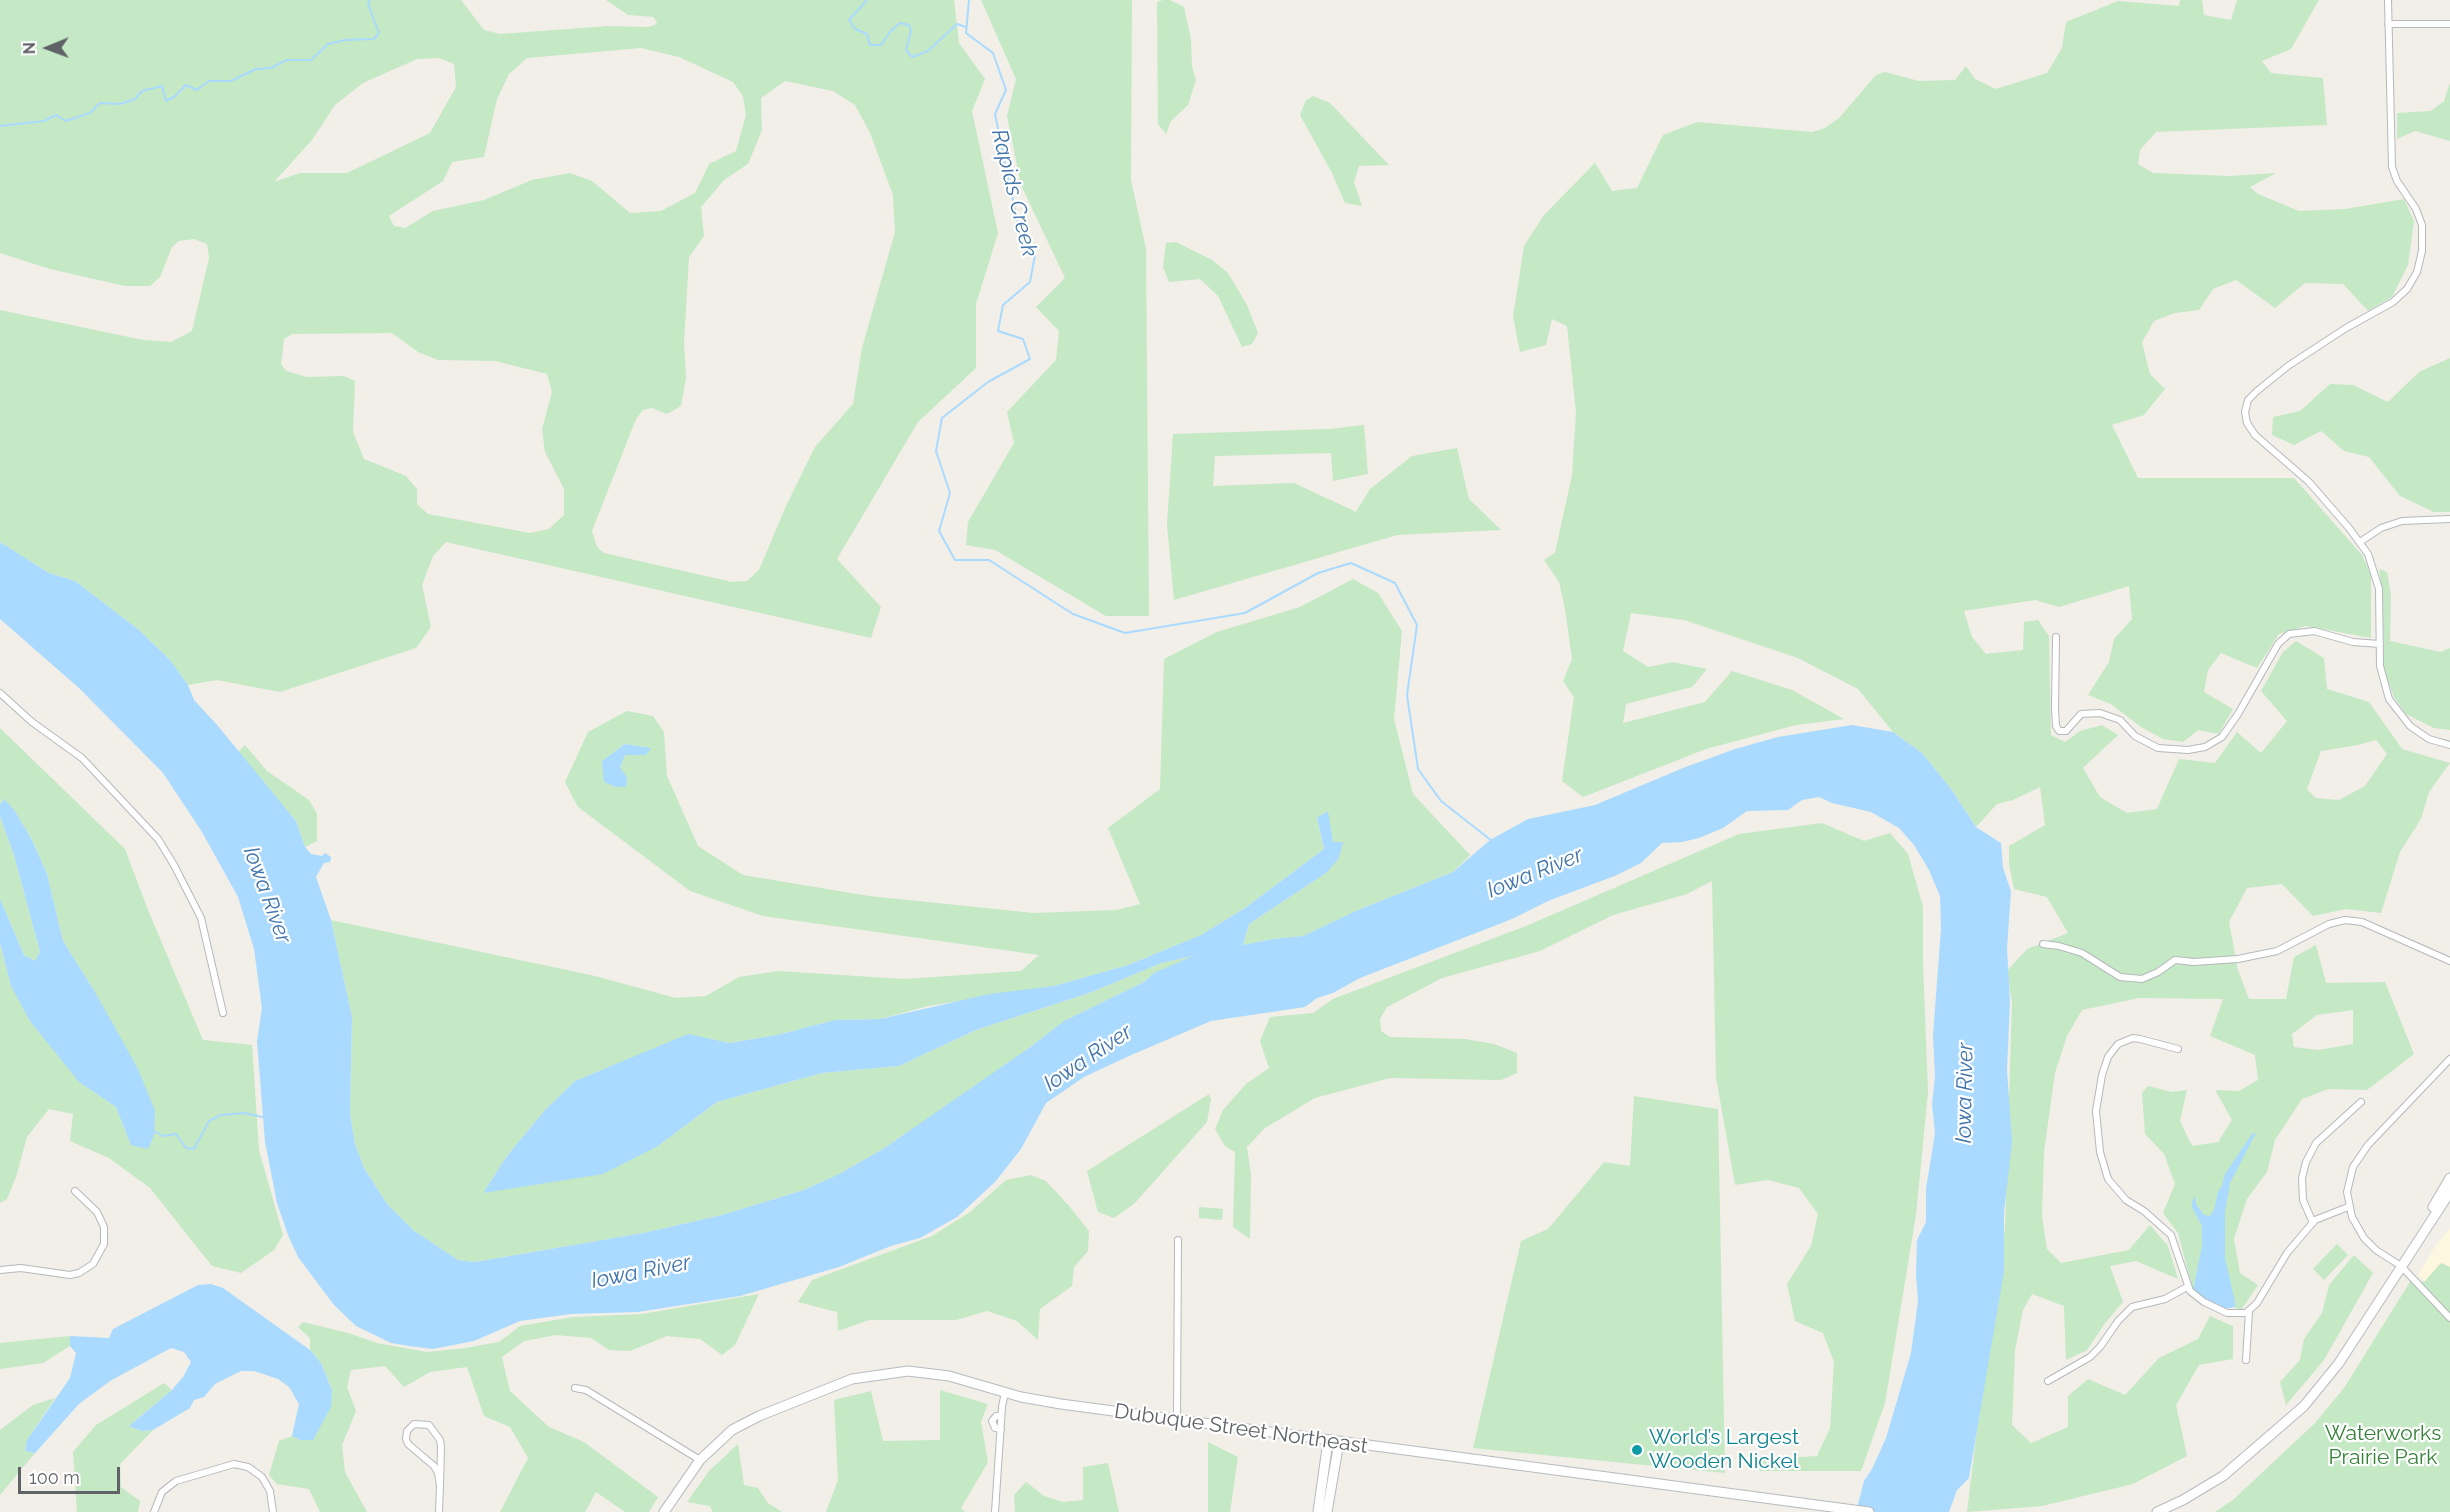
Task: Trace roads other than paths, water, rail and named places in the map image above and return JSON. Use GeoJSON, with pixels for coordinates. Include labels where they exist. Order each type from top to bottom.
{"type":"FeatureCollection","features":[{"type":"Feature","properties":{"kind":"main road"},"geometry":{"type":"LineString","coordinates":[[2407,1257],[2450,1178]]}},
{"type":"Feature","properties":{"kind":"main road"},"geometry":{"type":"LineString","coordinates":[[2157,1512],[2183,1500],[2223,1476],[2304,1406],[2339,1363],[2450,1192]]}},
{"type":"Feature","properties":{"kind":"main road","name":"Dubuque Street Northeast"},"geometry":{"type":"LineString","coordinates":[[664,1512],[700,1460],[720,1439],[748,1421],[815,1393],[865,1376],[908,1371],[928,1372],[963,1379],[1005,1392],[1061,1404],[1869,1512]]}},
{"type":"Feature","properties":{"kind":"main road"},"geometry":{"type":"LineString","coordinates":[[1318,1512],[1328,1441]]}},
{"type":"Feature","properties":{"kind":"main road"},"geometry":{"type":"LineString","coordinates":[[1327,1512],[1339,1442]]}},
{"type":"Feature","properties":{"kind":"street"},"geometry":{"type":"LineString","coordinates":[[2388,0],[2392,167],[2397,181],[2416,209],[2422,225],[2422,251],[2417,272],[2407,289],[2393,302],[2346,328],[2288,366],[2257,391],[2248,400],[2245,412],[2247,423],[2255,435],[2309,482],[2368,554],[2377,577],[2382,677],[2394,709],[2419,733],[2450,745]]}},
{"type":"Feature","properties":{"kind":"street"},"geometry":{"type":"LineString","coordinates":[[2388,24],[2450,24]]}},
{"type":"Feature","properties":{"kind":"street"},"geometry":{"type":"LineString","coordinates":[[2360,542],[2381,528],[2402,521],[2450,519]]}},
{"type":"Feature","properties":{"kind":"street"},"geometry":{"type":"LineString","coordinates":[[2056,637],[2055,709],[2056,726],[2059,731],[2066,731],[2081,714],[2100,713],[2120,720],[2135,736],[2158,748],[2188,750],[2205,747],[2222,737],[2238,714],[2278,644],[2289,634],[2314,632],[2353,642],[2380,644]]}},
{"type":"Feature","properties":{"kind":"street"},"geometry":{"type":"LineString","coordinates":[[0,693],[32,722],[82,758],[158,840],[174,865],[201,918],[223,1013]]}},
{"type":"Feature","properties":{"kind":"street"},"geometry":{"type":"LineString","coordinates":[[2043,944],[2082,953],[2120,977],[2142,979],[2158,972],[2175,960],[2204,962],[2238,959],[2277,951],[2329,924],[2345,920],[2362,922],[2450,961]]}},
{"type":"Feature","properties":{"kind":"street"},"geometry":{"type":"LineString","coordinates":[[2178,1049],[2133,1038],[2118,1044],[2108,1057],[2096,1111],[2100,1152],[2108,1179],[2126,1200],[2159,1223],[2171,1235],[2187,1287],[2197,1298],[2218,1310],[2235,1314],[2249,1311],[2257,1303],[2287,1253],[2313,1223],[2319,1217],[2348,1207]]}},
{"type":"Feature","properties":{"kind":"street"},"geometry":{"type":"LineString","coordinates":[[2450,1059],[2392,1118],[2357,1160],[2347,1184],[2348,1207],[2355,1225],[2364,1238],[2376,1250],[2401,1266],[2450,1318]]}},
{"type":"Feature","properties":{"kind":"street"},"geometry":{"type":"LineString","coordinates":[[2313,1223],[2303,1200],[2302,1178],[2306,1162],[2316,1143],[2361,1102]]}},
{"type":"Feature","properties":{"kind":"street"},"geometry":{"type":"LineString","coordinates":[[0,1270],[21,1268],[70,1275],[87,1269],[93,1264],[104,1244],[104,1227],[97,1212],[75,1191]]}},
{"type":"Feature","properties":{"kind":"street"},"geometry":{"type":"LineString","coordinates":[[1177,1420],[1178,1240]]}},
{"type":"Feature","properties":{"kind":"street"},"geometry":{"type":"LineString","coordinates":[[2048,1381],[2090,1357],[2132,1307],[2165,1299],[2187,1287]]}},
{"type":"Feature","properties":{"kind":"street"},"geometry":{"type":"LineString","coordinates":[[2246,1360],[2249,1311]]}},
{"type":"Feature","properties":{"kind":"street"},"geometry":{"type":"LineString","coordinates":[[575,1388],[586,1390],[654,1434],[700,1460]]}},
{"type":"Feature","properties":{"kind":"street"},"geometry":{"type":"LineString","coordinates":[[995,1512],[1005,1392]]}},
{"type":"Feature","properties":{"kind":"street"},"geometry":{"type":"LineString","coordinates":[[439,1512],[440,1486],[441,1447],[438,1435],[429,1425],[414,1424],[407,1431],[406,1439],[434,1466],[438,1473],[440,1486]]}},
{"type":"Feature","properties":{"kind":"street"},"geometry":{"type":"LineString","coordinates":[[154,1512],[162,1492],[176,1481],[234,1464],[248,1467],[262,1477],[270,1491],[273,1512]]}},
{"type":"Feature","properties":{"kind":"water","name":"Iowa River"},"geometry":{"type":"Polygon","coordinates":[[[0,542],[49,573],[75,581],[139,630],[170,660],[188,685],[194,700],[296,821],[305,847],[311,854],[322,856],[325,853],[331,857],[330,862],[324,863],[316,877],[331,920],[352,1017],[350,1114],[355,1144],[364,1168],[387,1204],[413,1230],[458,1260],[475,1262],[643,1233],[722,1215],[804,1190],[839,1174],[883,1149],[1029,1048],[1064,1021],[1144,982],[1154,973],[1193,956],[1161,963],[1092,992],[976,1030],[899,1066],[822,1073],[717,1102],[658,1146],[603,1174],[483,1193],[507,1156],[545,1110],[575,1081],[688,1034],[729,1043],[777,1035],[835,1020],[880,1019],[989,994],[1054,986],[1128,965],[1201,935],[1245,908],[1324,849],[1317,818],[1328,811],[1333,842],[1343,842],[1339,858],[1326,873],[1249,924],[1243,945],[1303,936],[1358,910],[1453,872],[1490,840],[1528,819],[1595,805],[1735,749],[1778,737],[1852,725],[1893,732],[1922,753],[1951,789],[1976,827],[2001,843],[2003,868],[2011,891],[2007,948],[2010,1001],[2007,1070],[2012,1142],[2004,1212],[2004,1271],[1969,1478],[1957,1490],[1949,1512],[1856,1512],[1864,1481],[1886,1438],[1911,1353],[1918,1301],[1917,1240],[1926,1222],[1926,1189],[1935,1133],[1932,1104],[1935,1076],[1933,1035],[1941,929],[1940,896],[1929,870],[1914,845],[1899,828],[1871,812],[1832,803],[1819,797],[1802,800],[1788,810],[1747,811],[1723,828],[1699,838],[1662,843],[1641,863],[1617,875],[1360,978],[1333,993],[1317,998],[1305,1007],[1211,1021],[1129,1056],[1084,1077],[1046,1103],[1021,1149],[995,1182],[957,1217],[920,1238],[891,1246],[839,1267],[740,1296],[638,1312],[571,1314],[520,1321],[474,1341],[433,1349],[409,1346],[391,1343],[356,1326],[334,1305],[298,1257],[277,1203],[265,1142],[257,1041],[262,1008],[254,949],[238,897],[202,832],[163,773],[79,688],[0,619],[0,542]]]}},
{"type":"Feature","properties":{"kind":"water"},"geometry":{"type":"Polygon","coordinates":[[[625,744],[651,748],[646,755],[625,755],[620,768],[627,777],[626,787],[616,787],[604,782],[602,761],[625,744]]]}},
{"type":"Feature","properties":{"kind":"water"},"geometry":{"type":"Polygon","coordinates":[[[4,799],[15,811],[32,840],[47,874],[63,941],[95,992],[138,1069],[155,1111],[154,1135],[148,1149],[131,1145],[116,1107],[79,1082],[30,1021],[11,986],[0,943],[0,899],[24,955],[35,961],[40,952],[14,855],[0,816],[0,805],[4,799]]]}},
{"type":"Feature","properties":{"kind":"water"},"geometry":{"type":"Polygon","coordinates":[[[2256,1133],[2230,1183],[2225,1212],[2225,1258],[2235,1307],[2224,1309],[2203,1300],[2193,1291],[2202,1246],[2202,1226],[2192,1207],[2192,1201],[2195,1196],[2196,1204],[2204,1215],[2210,1216],[2225,1174],[2252,1134],[2256,1133]]]}},
{"type":"Feature","properties":{"kind":"water"},"geometry":{"type":"Polygon","coordinates":[[[211,1284],[223,1288],[310,1350],[321,1363],[332,1390],[331,1407],[313,1440],[300,1440],[292,1436],[299,1404],[289,1387],[278,1379],[254,1371],[241,1371],[215,1384],[204,1397],[194,1400],[190,1408],[153,1430],[142,1431],[129,1426],[172,1390],[183,1377],[191,1362],[184,1352],[171,1348],[110,1381],[79,1404],[35,1453],[25,1451],[27,1440],[70,1378],[76,1353],[70,1346],[70,1336],[109,1338],[113,1329],[198,1285],[211,1284]]]}},
{"type":"Feature","properties":{"kind":"waterway"},"geometry":{"type":"LineString","coordinates":[[0,126],[44,121],[56,115],[66,121],[90,113],[100,103],[120,104],[135,99],[142,91],[162,86],[166,101],[174,97],[186,85],[197,90],[209,81],[231,81],[256,69],[271,68],[287,60],[311,60],[328,44],[345,40],[374,39],[379,33],[368,4],[370,0]]}},
{"type":"Feature","properties":{"kind":"waterway"},"geometry":{"type":"LineString","coordinates":[[867,0],[849,20],[855,29],[867,34],[870,45],[881,45],[900,23],[909,25],[911,31],[906,50],[912,57],[928,51],[957,24],[966,27]]}},
{"type":"Feature","properties":{"kind":"waterway","name":"Rapids Creek"},"geometry":{"type":"LineString","coordinates":[[969,0],[966,33],[993,53],[1006,90],[995,114],[1017,220],[1035,255],[1030,282],[1003,305],[998,331],[1023,339],[1030,359],[988,382],[942,418],[936,451],[950,493],[939,531],[955,560],[989,560],[1073,614],[1125,633],[1245,613],[1318,573],[1351,563],[1395,583],[1417,625],[1407,695],[1418,769],[1441,801],[1492,841]]}},
{"type":"Feature","properties":{"kind":"waterway"},"geometry":{"type":"LineString","coordinates":[[154,1131],[163,1136],[176,1134],[186,1148],[194,1149],[209,1121],[221,1115],[244,1113],[263,1117]]}},
{"type":"Feature","properties":{"kind":"place","name":"World’s Largest Wooden Nickel"},"geometry":{"type":"Point","coordinates":[1637,1450]}},
{"type":"Feature","properties":{"kind":"park label","name":"Waterworks Prairie Park"},"geometry":{"type":"Point","coordinates":[2383,1446]}}]}
